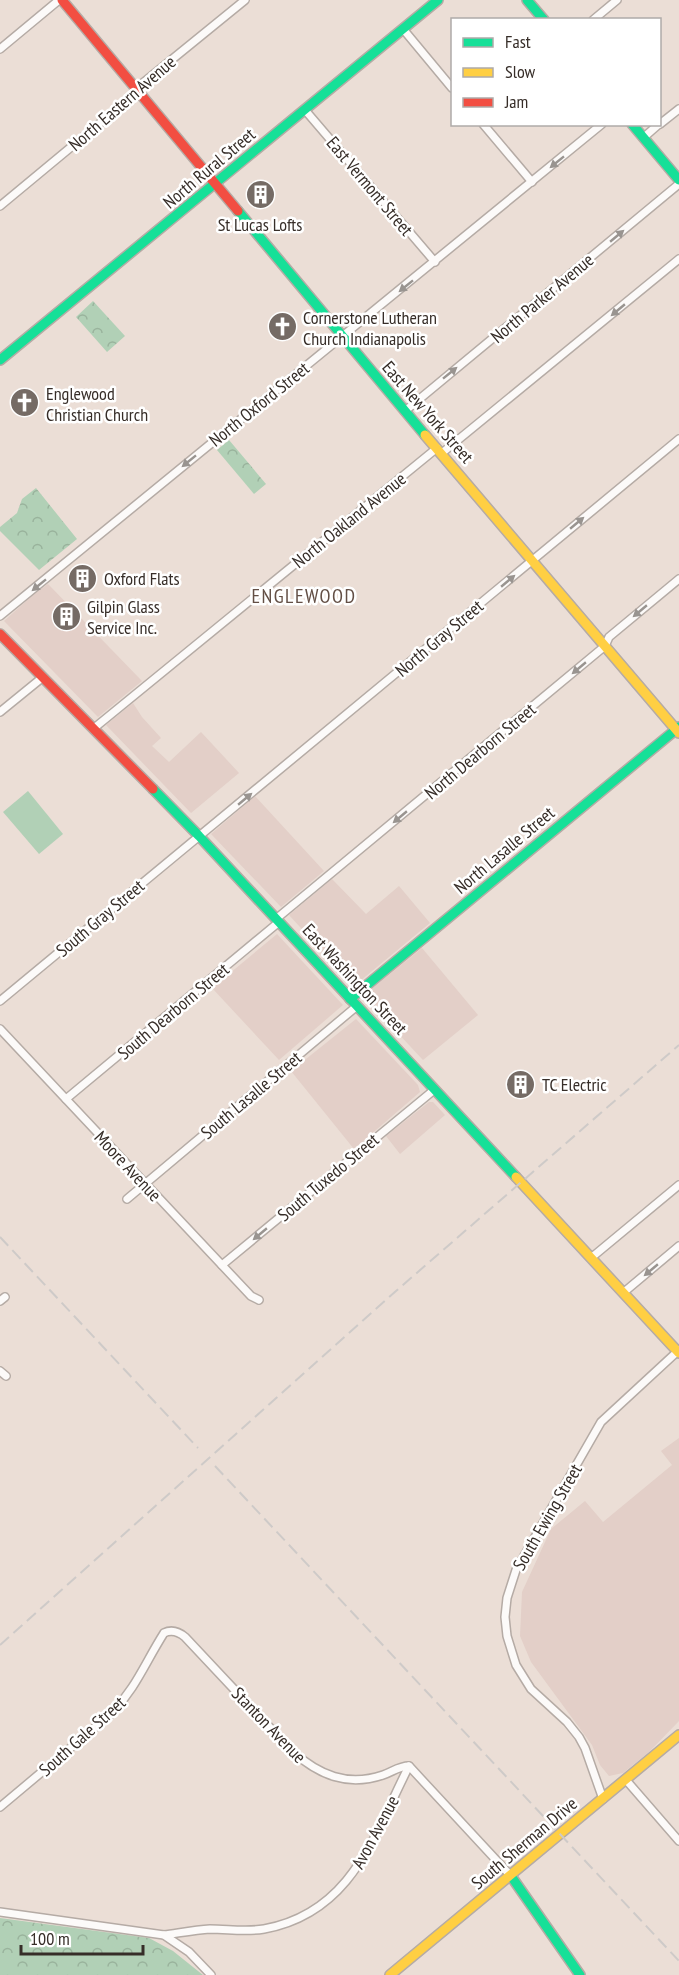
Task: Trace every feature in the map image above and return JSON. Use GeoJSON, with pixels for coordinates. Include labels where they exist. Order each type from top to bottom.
{"type":"FeatureCollection","features":[{"type":"Feature","properties":{"kind":"main road","name":"East New York Street"},"geometry":{"type":"LineString","coordinates":[[60,0],[405,411],[678,730]]}},
{"type":"Feature","properties":{"kind":"main road","name":"North Rural Street"},"geometry":{"type":"LineString","coordinates":[[0,360],[438,0]]}},
{"type":"Feature","properties":{"kind":"main road"},"geometry":{"type":"LineString","coordinates":[[527,0],[542,18]]}},
{"type":"Feature","properties":{"kind":"main road"},"geometry":{"type":"LineString","coordinates":[[634,126],[679,182]]}},
{"type":"Feature","properties":{"kind":"main road","name":"East Washington Street"},"geometry":{"type":"LineString","coordinates":[[0,634],[200,836],[678,1352]]}},
{"type":"Feature","properties":{"kind":"main road","name":"North Lasalle Street"},"geometry":{"type":"LineString","coordinates":[[354,1003],[678,730]]}},
{"type":"Feature","properties":{"kind":"main road","name":"South Sherman Drive"},"geometry":{"type":"LineString","coordinates":[[390,1975],[679,1736]]}},
{"type":"Feature","properties":{"kind":"main road"},"geometry":{"type":"LineString","coordinates":[[511,1876],[580,1975]]}},
{"type":"Feature","properties":{"kind":"street"},"geometry":{"type":"LineString","coordinates":[[0,49],[60,0]]}},
{"type":"Feature","properties":{"kind":"street","name":"North Eastern Avenue"},"geometry":{"type":"LineString","coordinates":[[0,206],[244,0]]}},
{"type":"Feature","properties":{"kind":"street"},"geometry":{"type":"LineString","coordinates":[[596,18],[617,0]]}},
{"type":"Feature","properties":{"kind":"street"},"geometry":{"type":"LineString","coordinates":[[403,29],[451,86]]}},
{"type":"Feature","properties":{"kind":"street"},"geometry":{"type":"LineString","coordinates":[[661,122],[679,109]]}},
{"type":"Feature","properties":{"kind":"street","name":"East Vermont Street"},"geometry":{"type":"LineString","coordinates":[[305,110],[435,262]]}},
{"type":"Feature","properties":{"kind":"street"},"geometry":{"type":"LineString","coordinates":[[485,126],[532,182]]}},
{"type":"Feature","properties":{"kind":"street","name":"North Oxford Street"},"geometry":{"type":"LineString","coordinates":[[0,616],[600,126]]}},
{"type":"Feature","properties":{"kind":"street"},"geometry":{"type":"LineString","coordinates":[[643,138],[657,126]]}},
{"type":"Feature","properties":{"kind":"street","name":"North Parker Avenue"},"geometry":{"type":"LineString","coordinates":[[405,411],[679,182]]}},
{"type":"Feature","properties":{"kind":"street","name":"North Oakland Avenue"},"geometry":{"type":"LineString","coordinates":[[93,729],[679,259]]}},
{"type":"Feature","properties":{"kind":"street","name":"North Gray Street"},"geometry":{"type":"LineString","coordinates":[[200,836],[679,439]]}},
{"type":"Feature","properties":{"kind":"street","name":"North Dearborn Street"},"geometry":{"type":"LineString","coordinates":[[278,921],[605,646],[609,637],[679,579]]}},
{"type":"Feature","properties":{"kind":"street"},"geometry":{"type":"LineString","coordinates":[[0,712],[43,677]]}},
{"type":"Feature","properties":{"kind":"street","name":"South Gray Street"},"geometry":{"type":"LineString","coordinates":[[0,1001],[200,836]]}},
{"type":"Feature","properties":{"kind":"street","name":"South Dearborn Street"},"geometry":{"type":"LineString","coordinates":[[66,1099],[278,921]]}},
{"type":"Feature","properties":{"kind":"street","name":"South Lasalle Street"},"geometry":{"type":"LineString","coordinates":[[127,1199],[354,1003]]}},
{"type":"Feature","properties":{"kind":"street","name":"Moore Avenue"},"geometry":{"type":"LineString","coordinates":[[0,1029],[251,1296],[259,1300]]}},
{"type":"Feature","properties":{"kind":"street","name":"South Tuxedo Street"},"geometry":{"type":"LineString","coordinates":[[222,1265],[434,1090]]}},
{"type":"Feature","properties":{"kind":"street"},"geometry":{"type":"LineString","coordinates":[[591,1258],[679,1185]]}},
{"type":"Feature","properties":{"kind":"street"},"geometry":{"type":"LineString","coordinates":[[623,1293],[679,1246]]}},
{"type":"Feature","properties":{"kind":"street","name":"South Ewing Street"},"geometry":{"type":"LineString","coordinates":[[603,1799],[585,1748],[576,1732],[531,1689],[516,1665],[507,1636],[507,1598],[516,1570],[601,1422],[678,1352]]}},
{"type":"Feature","properties":{"kind":"street","name":"Stanton Avenue"},"geometry":{"type":"LineString","coordinates":[[175,1632],[185,1637],[292,1751],[314,1769],[334,1777],[357,1780],[378,1777],[409,1766]]}},
{"type":"Feature","properties":{"kind":"street","name":"South Gale Street"},"geometry":{"type":"LineString","coordinates":[[0,1807],[111,1714],[139,1680],[164,1633],[175,1632]]}},
{"type":"Feature","properties":{"kind":"street"},"geometry":{"type":"LineString","coordinates":[[409,1766],[511,1876]]}},
{"type":"Feature","properties":{"kind":"street","name":"Avon Avenue"},"geometry":{"type":"LineString","coordinates":[[164,1935],[210,1929],[238,1931],[264,1929],[294,1920],[320,1906],[338,1891],[356,1870],[409,1766]]}},
{"type":"Feature","properties":{"kind":"street"},"geometry":{"type":"LineString","coordinates":[[626,1780],[679,1841]]}},
{"type":"Feature","properties":{"kind":"street"},"geometry":{"type":"LineString","coordinates":[[0,1912],[164,1935],[189,1952],[212,1975]]}},
{"type":"Feature","properties":{"kind":"shaded area"},"geometry":{"type":"Polygon","coordinates":[[[48,584],[142,681],[98,717],[4,621],[48,584]]]}},
{"type":"Feature","properties":{"kind":"shaded area"},"geometry":{"type":"Polygon","coordinates":[[[133,703],[161,738],[152,746],[169,762],[201,732],[239,773],[191,813],[106,725],[133,703]]]}},
{"type":"Feature","properties":{"kind":"shaded area"},"geometry":{"type":"Polygon","coordinates":[[[255,796],[324,871],[281,907],[211,834],[255,796]]]}},
{"type":"Feature","properties":{"kind":"shaded area"},"geometry":{"type":"Polygon","coordinates":[[[332,879],[366,914],[399,886],[430,923],[354,986],[289,915],[332,879]]]}},
{"type":"Feature","properties":{"kind":"shaded area"},"geometry":{"type":"Polygon","coordinates":[[[277,934],[343,1005],[279,1060],[212,988],[277,934]]]}},
{"type":"Feature","properties":{"kind":"shaded area"},"geometry":{"type":"Polygon","coordinates":[[[422,948],[478,1015],[423,1060],[366,999],[369,991],[422,948]]]}},
{"type":"Feature","properties":{"kind":"shaded area"},"geometry":{"type":"Polygon","coordinates":[[[356,1019],[418,1085],[420,1092],[354,1149],[291,1071],[356,1019]]]}},
{"type":"Feature","properties":{"kind":"shaded area"},"geometry":{"type":"Polygon","coordinates":[[[429,1102],[433,1102],[445,1115],[400,1154],[386,1136],[429,1102]]]}},
{"type":"Feature","properties":{"kind":"shaded area"},"geometry":{"type":"Polygon","coordinates":[[[679,1438],[679,1721],[649,1752],[623,1773],[609,1776],[600,1765],[592,1745],[531,1662],[520,1636],[522,1592],[551,1529],[585,1501],[603,1522],[672,1465],[661,1451],[679,1438]]]}},
{"type":"Feature","properties":{"kind":"green space"},"geometry":{"type":"Polygon","coordinates":[[[93,301],[125,336],[107,352],[76,317],[93,301]]]}},
{"type":"Feature","properties":{"kind":"green space"},"geometry":{"type":"Polygon","coordinates":[[[229,440],[266,484],[254,494],[217,450],[229,440]]]}},
{"type":"Feature","properties":{"kind":"green space"},"geometry":{"type":"Polygon","coordinates":[[[36,488],[77,539],[39,570],[0,531],[0,527],[17,513],[22,499],[36,488]]]}},
{"type":"Feature","properties":{"kind":"green space"},"geometry":{"type":"Polygon","coordinates":[[[28,791],[63,834],[39,854],[3,812],[28,791]]]}},
{"type":"Feature","properties":{"kind":"green space"},"geometry":{"type":"Polygon","coordinates":[[[0,1918],[149,1938],[173,1951],[203,1975],[0,1975],[0,1918]]]}},
{"type":"Feature","properties":{"kind":"railway"},"geometry":{"type":"LineString","coordinates":[[0,1645],[396,1291],[679,1045]]}},
{"type":"Feature","properties":{"kind":"railway"},"geometry":{"type":"LineString","coordinates":[[0,1237],[198,1448]]}},
{"type":"Feature","properties":{"kind":"railway"},"geometry":{"type":"LineString","coordinates":[[215,1466],[679,1961]]}},
{"type":"Feature","properties":{"kind":"traffic: fast"},"geometry":{"type":"LineString","coordinates":[[0,360],[438,0]]}},
{"type":"Feature","properties":{"kind":"traffic: fast"},"geometry":{"type":"LineString","coordinates":[[527,0],[542,18]]}},
{"type":"Feature","properties":{"kind":"traffic: fast"},"geometry":{"type":"LineString","coordinates":[[634,126],[679,180]]}},
{"type":"Feature","properties":{"kind":"traffic: fast"},"geometry":{"type":"LineString","coordinates":[[238,211],[425,435]]}},
{"type":"Feature","properties":{"kind":"traffic: fast"},"geometry":{"type":"LineString","coordinates":[[350,999],[679,727]]}},
{"type":"Feature","properties":{"kind":"traffic: fast"},"geometry":{"type":"LineString","coordinates":[[153,789],[516,1177]]}},
{"type":"Feature","properties":{"kind":"traffic: fast"},"geometry":{"type":"LineString","coordinates":[[511,1876],[580,1975]]}},
{"type":"Feature","properties":{"kind":"traffic: slow"},"geometry":{"type":"LineString","coordinates":[[425,435],[679,733]]}},
{"type":"Feature","properties":{"kind":"traffic: slow"},"geometry":{"type":"LineString","coordinates":[[516,1177],[679,1353]]}},
{"type":"Feature","properties":{"kind":"traffic: slow"},"geometry":{"type":"LineString","coordinates":[[390,1975],[679,1735]]}},
{"type":"Feature","properties":{"kind":"traffic: jam"},"geometry":{"type":"LineString","coordinates":[[62,0],[238,211]]}},
{"type":"Feature","properties":{"kind":"traffic: jam"},"geometry":{"type":"LineString","coordinates":[[0,634],[153,789]]}},
{"type":"Feature","properties":{"kind":"place","name":"St Lucas Lofts"},"geometry":{"type":"Point","coordinates":[260,195]}},
{"type":"Feature","properties":{"kind":"place","name":"Cornerstone Lutheran Church Indianapolis"},"geometry":{"type":"Point","coordinates":[282,327]}},
{"type":"Feature","properties":{"kind":"place","name":"Englewood Christian Church"},"geometry":{"type":"Point","coordinates":[25,403]}},
{"type":"Feature","properties":{"kind":"place","name":"Oxford Flats"},"geometry":{"type":"Point","coordinates":[83,578]}},
{"type":"Feature","properties":{"kind":"place","name":"Gilpin Glass Service Inc."},"geometry":{"type":"Point","coordinates":[66,616]}},
{"type":"Feature","properties":{"kind":"place","name":"TC Electric"},"geometry":{"type":"Point","coordinates":[521,1084]}},
{"type":"Feature","properties":{"kind":"district","name":"ENGLEWOOD"},"geometry":{"type":"Point","coordinates":[304,596]}}]}
